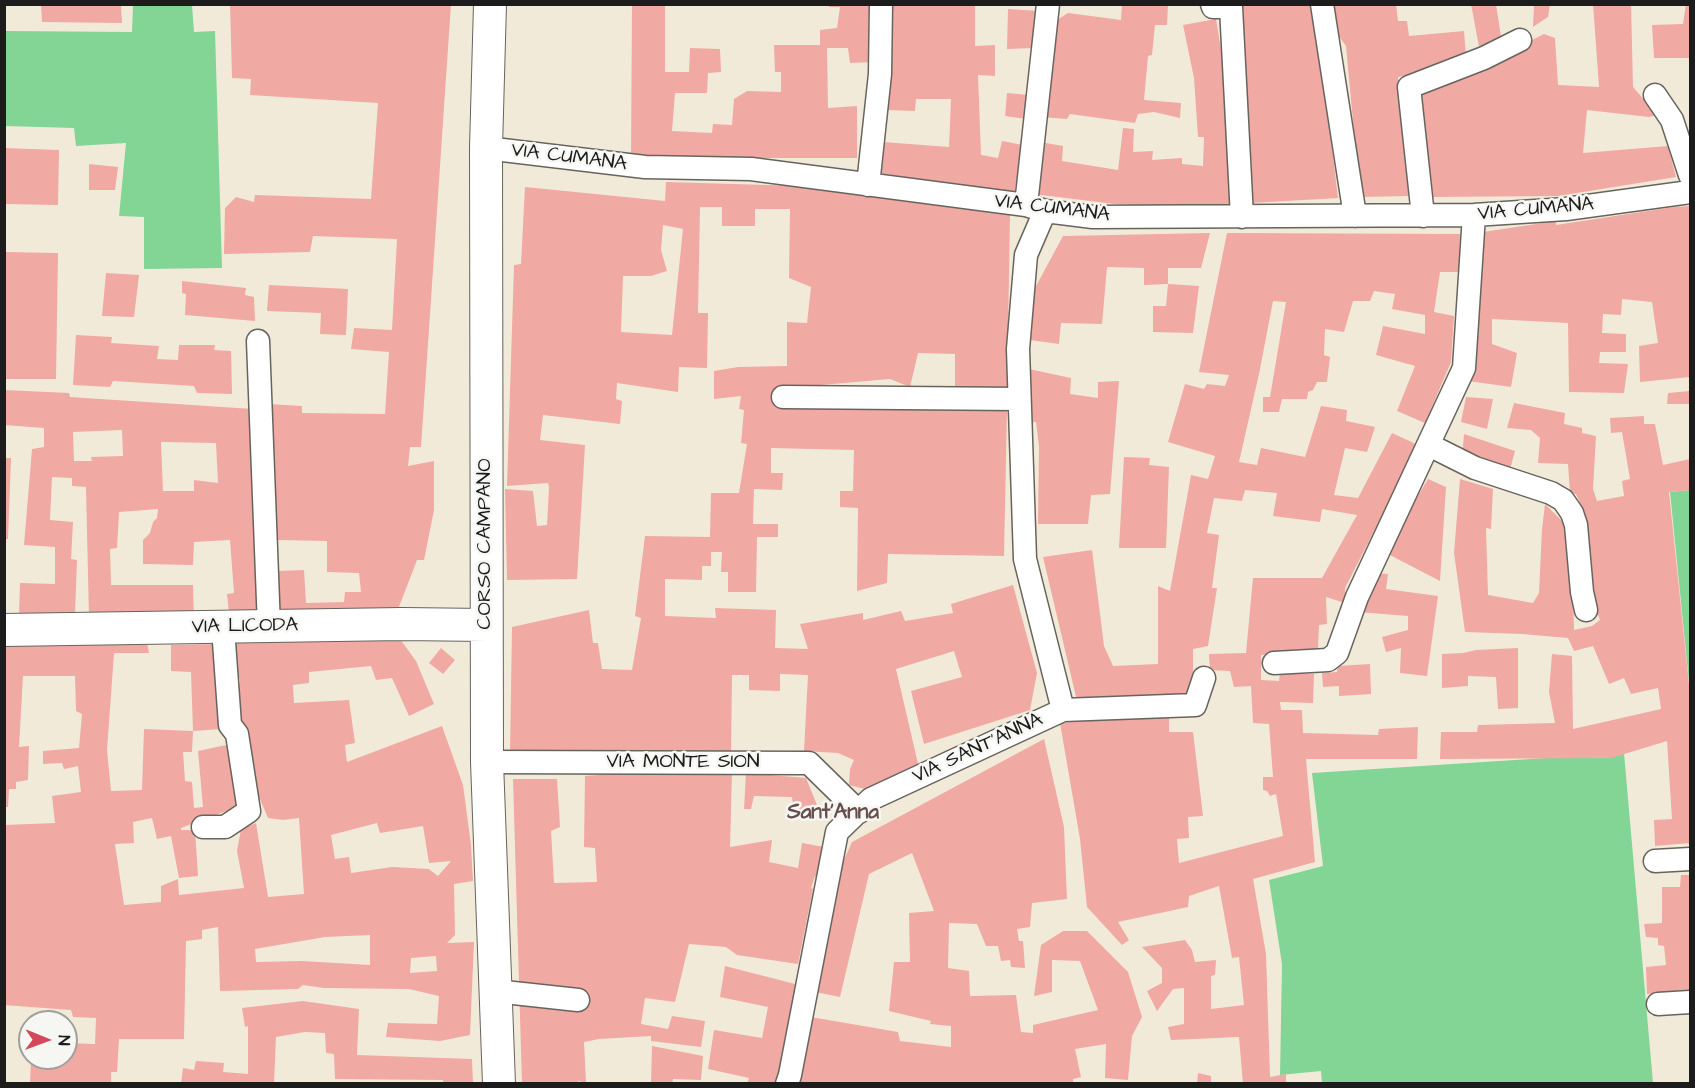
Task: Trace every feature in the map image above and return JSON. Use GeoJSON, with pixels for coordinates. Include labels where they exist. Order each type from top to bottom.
{"type":"FeatureCollection","features":[{"type":"Feature","properties":{"kind":"main road","name":"CORSO CAMPANO"},"geometry":{"type":"LineString","coordinates":[[490,4],[486,148],[487,762],[499,1083]]}},
{"type":"Feature","properties":{"kind":"main road","name":"VIA LICODA"},"geometry":{"type":"LineString","coordinates":[[4,630],[402,624],[486,625]]}},
{"type":"Feature","properties":{"kind":"street"},"geometry":{"type":"LineString","coordinates":[[867,185],[880,74],[880,4]]}},
{"type":"Feature","properties":{"kind":"street","name":"VIA SANT'ANNA"},"geometry":{"type":"LineString","coordinates":[[787,1083],[837,832],[871,800],[1063,710],[1025,559],[1019,399],[1018,349],[1026,255],[1035,208],[1048,4]]}},
{"type":"Feature","properties":{"kind":"street"},"geometry":{"type":"LineString","coordinates":[[1212,4],[1213,7],[1231,7],[1242,217]]}},
{"type":"Feature","properties":{"kind":"street"},"geometry":{"type":"LineString","coordinates":[[1322,4],[1354,216]]}},
{"type":"Feature","properties":{"kind":"street"},"geometry":{"type":"LineString","coordinates":[[1423,216],[1409,87],[1484,58],[1520,40]]}},
{"type":"Feature","properties":{"kind":"street"},"geometry":{"type":"LineString","coordinates":[[1655,95],[1672,120],[1690,176]]}},
{"type":"Feature","properties":{"kind":"street","name":"VIA CUMANA"},"geometry":{"type":"LineString","coordinates":[[486,148],[645,167],[751,169],[1093,217],[1474,215],[1566,209],[1690,192]]}},
{"type":"Feature","properties":{"kind":"street"},"geometry":{"type":"LineString","coordinates":[[1274,663],[1328,660],[1337,653],[1357,597],[1464,368],[1474,215]]}},
{"type":"Feature","properties":{"kind":"street"},"geometry":{"type":"LineString","coordinates":[[258,341],[269,627]]}},
{"type":"Feature","properties":{"kind":"street"},"geometry":{"type":"LineString","coordinates":[[783,397],[1019,399]]}},
{"type":"Feature","properties":{"kind":"street"},"geometry":{"type":"LineString","coordinates":[[1429,445],[1475,468],[1551,493],[1563,500],[1572,513],[1576,525],[1582,592],[1586,610]]}},
{"type":"Feature","properties":{"kind":"street"},"geometry":{"type":"LineString","coordinates":[[203,827],[225,827],[249,811],[237,734],[230,725],[223,628]]}},
{"type":"Feature","properties":{"kind":"street"},"geometry":{"type":"LineString","coordinates":[[1063,710],[1195,705],[1204,678]]}},
{"type":"Feature","properties":{"kind":"street","name":"VIA MONTE SION"},"geometry":{"type":"LineString","coordinates":[[487,762],[808,763],[859,812]]}},
{"type":"Feature","properties":{"kind":"street"},"geometry":{"type":"LineString","coordinates":[[1655,861],[1690,859]]}},
{"type":"Feature","properties":{"kind":"street"},"geometry":{"type":"LineString","coordinates":[[495,991],[578,1000]]}},
{"type":"Feature","properties":{"kind":"street"},"geometry":{"type":"LineString","coordinates":[[1658,1004],[1690,1002]]}},
{"type":"Feature","properties":{"kind":"green space"},"geometry":{"type":"Polygon","coordinates":[[[133,5],[192,5],[194,32],[215,31],[222,268],[144,269],[144,217],[119,216],[126,143],[76,146],[74,128],[5,126],[5,31],[132,32],[133,5]]]}},
{"type":"Feature","properties":{"kind":"green space"},"geometry":{"type":"Polygon","coordinates":[[[1690,490],[1690,692],[1670,492],[1690,490]]]}},
{"type":"Feature","properties":{"kind":"green space"},"geometry":{"type":"Polygon","coordinates":[[[1624,753],[1653,1083],[1322,1084],[1321,1071],[1280,1075],[1282,964],[1269,880],[1323,866],[1312,773],[1624,753]]]}},
{"type":"Feature","properties":{"kind":"building"},"geometry":{"type":"Polygon","coordinates":[[[230,4],[451,4],[421,447],[410,447],[408,466],[434,461],[434,510],[424,560],[417,560],[397,612],[280,615],[277,571],[304,570],[306,603],[344,602],[345,592],[361,592],[359,573],[327,572],[327,541],[276,540],[276,495],[269,456],[269,404],[302,406],[302,413],[385,414],[389,352],[351,349],[354,328],[392,330],[397,239],[313,236],[310,252],[224,254],[225,208],[236,197],[254,202],[255,195],[371,199],[378,103],[250,95],[251,79],[232,78],[230,4]]]}},
{"type":"Feature","properties":{"kind":"building"},"geometry":{"type":"Polygon","coordinates":[[[632,4],[665,4],[665,72],[689,72],[690,48],[720,49],[721,72],[708,73],[707,93],[675,93],[672,131],[712,133],[713,124],[732,125],[734,99],[747,91],[781,92],[781,72],[775,72],[774,45],[820,45],[820,30],[837,28],[840,7],[829,7],[829,5],[872,5],[872,62],[850,63],[848,48],[827,48],[828,108],[857,106],[857,158],[631,158],[632,4]]]}},
{"type":"Feature","properties":{"kind":"building"},"geometry":{"type":"Polygon","coordinates":[[[886,4],[975,4],[975,46],[995,45],[995,76],[978,75],[981,155],[998,158],[1002,141],[1023,145],[1014,194],[878,173],[883,142],[949,147],[951,99],[916,99],[915,111],[886,110],[886,4]]]}},
{"type":"Feature","properties":{"kind":"building"},"geometry":{"type":"Polygon","coordinates":[[[1122,4],[1168,4],[1167,25],[1155,25],[1152,55],[1148,56],[1144,100],[1181,103],[1180,118],[1154,112],[1138,114],[1135,123],[1070,114],[1067,119],[1041,117],[1052,23],[1068,13],[1121,20],[1122,4]]]}},
{"type":"Feature","properties":{"kind":"building"},"geometry":{"type":"Polygon","coordinates":[[[1232,4],[1315,4],[1338,198],[1251,203],[1232,4]]]}},
{"type":"Feature","properties":{"kind":"building"},"geometry":{"type":"Polygon","coordinates":[[[1331,4],[1396,4],[1398,21],[1407,21],[1409,36],[1464,31],[1466,56],[1425,71],[1398,77],[1411,196],[1360,197],[1346,46],[1335,31],[1331,4]]]}},
{"type":"Feature","properties":{"kind":"building"},"geometry":{"type":"Polygon","coordinates":[[[1471,4],[1496,4],[1501,37],[1479,47],[1471,4]]]}},
{"type":"Feature","properties":{"kind":"building"},"geometry":{"type":"Polygon","coordinates":[[[1534,4],[1550,4],[1548,17],[1533,27],[1534,4]]]}},
{"type":"Feature","properties":{"kind":"building"},"geometry":{"type":"Polygon","coordinates":[[[1593,4],[1631,4],[1633,87],[1657,115],[1649,117],[1587,110],[1583,153],[1668,146],[1676,177],[1558,196],[1430,197],[1418,91],[1486,63],[1544,34],[1555,38],[1558,85],[1599,87],[1593,4]]]}},
{"type":"Feature","properties":{"kind":"building"},"geometry":{"type":"Polygon","coordinates":[[[1686,4],[1690,4],[1690,58],[1654,58],[1652,25],[1683,24],[1686,4]]]}},
{"type":"Feature","properties":{"kind":"building"},"geometry":{"type":"Polygon","coordinates":[[[41,5],[121,5],[122,23],[42,22],[41,5]]]}},
{"type":"Feature","properties":{"kind":"building"},"geometry":{"type":"Polygon","coordinates":[[[1008,9],[1039,11],[1034,48],[1007,49],[1008,9]]]}},
{"type":"Feature","properties":{"kind":"building"},"geometry":{"type":"Polygon","coordinates":[[[1216,19],[1225,73],[1231,209],[1115,204],[1033,194],[1040,142],[1063,146],[1062,161],[1118,170],[1123,128],[1134,129],[1133,152],[1153,151],[1152,160],[1182,158],[1182,164],[1203,166],[1204,137],[1198,137],[1194,78],[1183,25],[1216,19]]]}},
{"type":"Feature","properties":{"kind":"building"},"geometry":{"type":"Polygon","coordinates":[[[1007,93],[1028,95],[1026,119],[1005,116],[1007,93]]]}},
{"type":"Feature","properties":{"kind":"building"},"geometry":{"type":"Polygon","coordinates":[[[4,148],[59,150],[58,205],[4,204],[4,148]]]}},
{"type":"Feature","properties":{"kind":"building"},"geometry":{"type":"Polygon","coordinates":[[[89,164],[118,167],[115,190],[89,190],[89,164]]]}},
{"type":"Feature","properties":{"kind":"building"},"geometry":{"type":"Polygon","coordinates":[[[666,182],[801,186],[1010,215],[1007,391],[955,390],[955,354],[918,353],[910,387],[890,379],[775,389],[777,405],[1007,409],[1004,556],[888,554],[887,583],[857,591],[858,508],[840,507],[840,491],[853,491],[854,450],[771,448],[771,473],[783,473],[782,490],[754,489],[753,524],[778,524],[778,537],[757,537],[756,592],[728,592],[728,572],[721,572],[722,552],[711,552],[711,566],[702,566],[702,580],[665,579],[665,616],[716,618],[715,608],[776,610],[775,648],[808,649],[800,624],[863,613],[863,620],[901,611],[905,621],[953,613],[951,604],[1013,585],[1037,673],[1030,710],[924,744],[911,691],[962,677],[954,651],[896,669],[919,768],[869,790],[849,785],[850,769],[854,760],[838,753],[804,751],[808,675],[780,674],[780,691],[749,690],[749,675],[732,675],[731,758],[510,754],[512,627],[589,610],[593,643],[598,643],[602,669],[632,670],[641,618],[635,616],[645,536],[710,537],[711,493],[739,493],[747,444],[741,443],[744,410],[739,409],[741,396],[714,399],[714,371],[738,367],[787,366],[787,322],[807,323],[811,287],[789,278],[790,209],[755,209],[755,226],[722,226],[722,207],[700,207],[698,313],[708,313],[707,368],[679,367],[678,392],[617,383],[616,399],[622,401],[620,424],[543,415],[540,440],[585,445],[577,579],[507,580],[505,489],[533,491],[537,526],[547,525],[549,487],[548,483],[507,486],[514,265],[521,264],[525,187],[665,201],[666,182]],[[663,225],[661,250],[667,271],[651,276],[623,276],[621,332],[672,335],[683,229],[663,225]]]}},
{"type":"Feature","properties":{"kind":"building"},"geometry":{"type":"Polygon","coordinates":[[[1690,206],[1690,377],[1640,382],[1639,346],[1658,343],[1652,302],[1622,299],[1621,315],[1603,314],[1602,333],[1626,334],[1626,352],[1600,352],[1599,363],[1628,364],[1624,393],[1569,392],[1568,323],[1492,319],[1492,344],[1517,353],[1511,387],[1468,381],[1483,232],[1556,221],[1556,225],[1690,206]]]}},
{"type":"Feature","properties":{"kind":"building"},"geometry":{"type":"Polygon","coordinates":[[[1210,233],[1201,268],[1168,268],[1168,284],[1144,285],[1144,268],[1107,267],[1102,324],[1061,323],[1059,344],[1030,340],[1035,288],[1063,236],[1210,233]]]}},
{"type":"Feature","properties":{"kind":"building"},"geometry":{"type":"Polygon","coordinates":[[[1227,233],[1460,234],[1459,272],[1440,272],[1434,312],[1454,316],[1451,362],[1425,423],[1397,411],[1415,366],[1376,355],[1383,326],[1425,334],[1425,315],[1392,309],[1395,294],[1374,291],[1370,301],[1353,301],[1344,332],[1325,329],[1324,355],[1330,357],[1327,382],[1317,382],[1313,390],[1308,392],[1307,399],[1282,399],[1279,412],[1263,412],[1263,397],[1270,397],[1286,302],[1273,301],[1239,462],[1257,465],[1261,448],[1305,457],[1321,406],[1347,410],[1346,421],[1375,427],[1367,452],[1345,448],[1334,495],[1358,498],[1392,433],[1418,445],[1345,588],[1345,603],[1326,597],[1327,624],[1319,625],[1318,650],[1261,655],[1261,680],[1279,681],[1280,673],[1314,674],[1313,703],[1280,702],[1281,710],[1302,710],[1303,733],[1378,735],[1379,729],[1418,727],[1417,759],[1306,759],[1315,862],[1253,879],[1266,954],[1270,1077],[1286,1074],[1286,1084],[1243,1084],[1239,1037],[1171,1040],[1168,1027],[1184,1024],[1184,988],[1173,989],[1157,1011],[1147,991],[1162,983],[1162,968],[1142,947],[1185,940],[1192,950],[1195,962],[1216,960],[1215,975],[1211,976],[1211,1009],[1244,1005],[1239,957],[1232,958],[1219,886],[1189,896],[1188,907],[1118,922],[1129,940],[1122,945],[1087,907],[1080,839],[1060,723],[1169,714],[1169,732],[1193,732],[1203,816],[1188,817],[1189,838],[1177,839],[1179,863],[1283,836],[1276,794],[1270,796],[1267,791],[1263,790],[1263,777],[1273,777],[1269,724],[1253,723],[1251,686],[1234,687],[1230,671],[1210,670],[1209,654],[1246,653],[1253,578],[1322,578],[1357,515],[1322,509],[1320,522],[1273,516],[1277,493],[1245,490],[1242,501],[1214,498],[1207,533],[1219,535],[1212,588],[1217,588],[1208,646],[1193,649],[1193,686],[1190,695],[1077,701],[1043,557],[1092,550],[1104,646],[1113,666],[1158,664],[1158,586],[1170,591],[1191,475],[1208,479],[1215,456],[1168,442],[1185,384],[1204,389],[1207,384],[1225,386],[1229,375],[1199,372],[1227,233]]]}},
{"type":"Feature","properties":{"kind":"building"},"geometry":{"type":"Polygon","coordinates":[[[4,252],[58,253],[56,379],[4,379],[4,252]]]}},
{"type":"Feature","properties":{"kind":"building"},"geometry":{"type":"Polygon","coordinates":[[[106,273],[139,275],[134,317],[102,316],[106,273]]]}},
{"type":"Feature","properties":{"kind":"building"},"geometry":{"type":"Polygon","coordinates":[[[182,281],[246,288],[245,295],[254,297],[255,321],[185,315],[186,294],[182,293],[182,281]]]}},
{"type":"Feature","properties":{"kind":"building"},"geometry":{"type":"Polygon","coordinates":[[[1168,284],[1199,286],[1193,333],[1153,332],[1153,306],[1166,306],[1168,284]]]}},
{"type":"Feature","properties":{"kind":"building"},"geometry":{"type":"Polygon","coordinates":[[[269,285],[348,289],[346,335],[320,334],[321,313],[267,311],[269,285]]]}},
{"type":"Feature","properties":{"kind":"building"},"geometry":{"type":"Polygon","coordinates":[[[76,335],[112,337],[111,343],[159,346],[157,359],[178,360],[179,345],[215,345],[214,350],[231,351],[232,394],[197,393],[194,386],[113,381],[110,387],[73,385],[76,335]]]}},
{"type":"Feature","properties":{"kind":"building"},"geometry":{"type":"Polygon","coordinates":[[[1024,368],[1071,378],[1070,394],[1098,398],[1098,382],[1119,381],[1110,494],[1091,495],[1088,524],[1038,524],[1039,446],[1036,422],[1027,423],[1024,368]]]}},
{"type":"Feature","properties":{"kind":"building"},"geometry":{"type":"Polygon","coordinates":[[[4,390],[69,393],[70,397],[253,409],[265,621],[230,622],[227,594],[234,593],[230,540],[194,542],[193,565],[143,564],[143,540],[150,533],[153,522],[157,518],[158,509],[119,512],[117,548],[110,549],[111,585],[193,585],[194,621],[89,618],[86,487],[72,486],[72,478],[52,477],[50,520],[73,522],[71,559],[77,560],[75,615],[19,617],[20,583],[55,584],[55,547],[24,545],[32,449],[44,447],[44,428],[4,425],[4,390]],[[122,430],[73,432],[74,461],[92,461],[91,457],[123,456],[122,430]],[[161,442],[163,491],[194,491],[194,480],[218,483],[216,443],[161,442]]]}},
{"type":"Feature","properties":{"kind":"building"},"geometry":{"type":"Polygon","coordinates":[[[1690,391],[1690,404],[1667,404],[1668,393],[1690,391]]]}},
{"type":"Feature","properties":{"kind":"building"},"geometry":{"type":"Polygon","coordinates":[[[1466,397],[1493,399],[1487,429],[1461,422],[1466,397]]]}},
{"type":"Feature","properties":{"kind":"building"},"geometry":{"type":"Polygon","coordinates":[[[1514,403],[1565,413],[1564,424],[1582,428],[1582,433],[1596,436],[1593,489],[1597,501],[1624,496],[1622,481],[1630,479],[1622,432],[1611,433],[1610,418],[1644,416],[1644,424],[1655,424],[1663,465],[1690,459],[1690,490],[1669,492],[1690,694],[1690,843],[1655,846],[1654,820],[1672,819],[1667,741],[1611,758],[1440,759],[1441,732],[1477,732],[1478,725],[1555,723],[1549,692],[1552,654],[1572,656],[1573,729],[1661,709],[1658,688],[1631,694],[1624,678],[1609,684],[1593,646],[1574,651],[1568,638],[1465,632],[1454,553],[1460,479],[1493,489],[1491,529],[1486,528],[1488,595],[1533,603],[1539,593],[1545,504],[1562,521],[1572,550],[1574,630],[1592,626],[1600,620],[1589,591],[1585,565],[1586,516],[1576,494],[1570,493],[1568,464],[1538,463],[1540,438],[1531,430],[1507,428],[1514,403]]]}},
{"type":"Feature","properties":{"kind":"building"},"geometry":{"type":"Polygon","coordinates":[[[1464,434],[1515,451],[1509,473],[1462,457],[1464,434]]]}},
{"type":"Feature","properties":{"kind":"building"},"geometry":{"type":"Polygon","coordinates":[[[1124,457],[1150,458],[1149,465],[1169,467],[1166,548],[1119,548],[1124,457]]]}},
{"type":"Feature","properties":{"kind":"building"},"geometry":{"type":"Polygon","coordinates":[[[4,458],[11,458],[8,539],[4,539],[4,458]]]}},
{"type":"Feature","properties":{"kind":"building"},"geometry":{"type":"Polygon","coordinates":[[[1428,479],[1446,487],[1440,581],[1384,552],[1428,479]]]}},
{"type":"Feature","properties":{"kind":"building"},"geometry":{"type":"Polygon","coordinates":[[[1374,573],[1388,574],[1386,589],[1438,596],[1427,676],[1400,673],[1401,648],[1386,652],[1382,637],[1408,630],[1408,616],[1358,612],[1374,573]]]}},
{"type":"Feature","properties":{"kind":"building"},"geometry":{"type":"Polygon","coordinates":[[[395,632],[416,661],[434,704],[409,716],[392,678],[376,680],[371,666],[309,672],[309,683],[293,685],[294,703],[349,700],[355,743],[345,745],[347,762],[442,726],[463,785],[471,845],[473,881],[454,884],[455,935],[447,943],[474,942],[470,1035],[440,1041],[386,1037],[388,1023],[437,1024],[439,996],[409,989],[324,988],[303,985],[298,989],[220,991],[218,927],[202,930],[202,939],[186,941],[184,1039],[119,1039],[117,1072],[111,1072],[111,1084],[30,1084],[31,1070],[78,1070],[78,1043],[95,1044],[96,1018],[78,1017],[78,1010],[4,1005],[4,825],[55,823],[52,796],[81,792],[78,766],[64,769],[62,763],[43,764],[43,751],[79,748],[82,714],[76,711],[75,676],[23,676],[19,747],[29,746],[28,780],[16,782],[16,789],[9,789],[8,807],[4,807],[4,643],[147,643],[149,653],[114,653],[107,750],[111,791],[142,790],[144,729],[193,731],[192,752],[183,752],[185,781],[192,782],[194,808],[203,807],[198,751],[231,744],[237,807],[181,828],[181,830],[195,830],[198,876],[179,878],[171,836],[157,839],[152,818],[133,822],[134,843],[115,844],[124,905],[161,902],[161,886],[178,879],[179,895],[244,888],[237,851],[241,829],[256,823],[268,897],[304,894],[299,818],[283,820],[268,818],[252,780],[245,728],[235,710],[240,681],[231,642],[395,632]],[[377,823],[331,835],[335,859],[349,857],[351,873],[392,867],[429,869],[438,876],[451,861],[429,863],[423,826],[380,833],[377,823]],[[370,935],[325,937],[255,949],[256,962],[302,961],[370,965],[370,935]],[[436,956],[411,958],[410,973],[437,971],[436,956]]]}},
{"type":"Feature","properties":{"kind":"building"},"geometry":{"type":"Polygon","coordinates":[[[216,644],[222,729],[193,731],[191,672],[171,671],[171,645],[216,644]]]}},
{"type":"Feature","properties":{"kind":"building"},"geometry":{"type":"Polygon","coordinates":[[[441,648],[455,660],[443,674],[429,663],[441,648]]]}},
{"type":"Feature","properties":{"kind":"building"},"geometry":{"type":"Polygon","coordinates":[[[1518,648],[1518,708],[1498,709],[1496,677],[1468,676],[1468,686],[1442,688],[1442,654],[1518,648]]]}},
{"type":"Feature","properties":{"kind":"building"},"geometry":{"type":"Polygon","coordinates":[[[1370,664],[1371,694],[1339,696],[1339,686],[1323,687],[1322,673],[1337,672],[1338,666],[1370,664]]]}},
{"type":"Feature","properties":{"kind":"building"},"geometry":{"type":"Polygon","coordinates":[[[1044,739],[1064,827],[1067,899],[1032,903],[1030,927],[1017,929],[1019,941],[1023,941],[1025,968],[1011,967],[1010,960],[1001,961],[998,946],[986,946],[977,924],[949,923],[948,968],[969,971],[970,996],[1016,995],[1021,1032],[1033,1033],[1033,1025],[1098,1010],[1080,961],[1052,960],[1052,992],[1034,996],[1041,945],[1063,931],[1087,931],[1128,972],[1142,1017],[1132,1036],[1128,1080],[1105,1078],[1106,1044],[1075,1049],[1081,1077],[1073,1079],[1073,1084],[797,1084],[811,1017],[898,1032],[900,1041],[951,1047],[951,1026],[930,1024],[931,1021],[889,1011],[894,962],[910,962],[909,913],[934,911],[912,853],[869,874],[840,997],[815,992],[843,862],[852,842],[1044,739]]]}},
{"type":"Feature","properties":{"kind":"building"},"geometry":{"type":"Polygon","coordinates":[[[664,770],[732,772],[730,847],[772,840],[769,862],[798,868],[802,843],[824,847],[819,879],[815,876],[811,888],[813,889],[798,964],[737,955],[726,947],[689,944],[675,1002],[645,998],[641,1024],[668,1029],[672,1016],[705,1021],[701,1047],[651,1041],[651,1036],[584,1042],[586,1083],[578,1081],[578,1084],[522,1084],[513,779],[557,779],[560,827],[551,831],[554,883],[597,882],[595,848],[584,847],[585,776],[664,770]]]}},
{"type":"Feature","properties":{"kind":"building"},"geometry":{"type":"Polygon","coordinates":[[[746,773],[806,778],[817,805],[794,814],[792,797],[754,796],[751,809],[744,809],[746,773]]]}},
{"type":"Feature","properties":{"kind":"building"},"geometry":{"type":"Polygon","coordinates":[[[1681,875],[1690,875],[1690,990],[1647,994],[1646,967],[1666,965],[1664,946],[1658,945],[1658,938],[1646,937],[1644,924],[1662,923],[1662,887],[1680,887],[1681,875]]]}},
{"type":"Feature","properties":{"kind":"building"},"geometry":{"type":"Polygon","coordinates":[[[725,966],[799,985],[778,1084],[747,1084],[749,1078],[708,1069],[714,1030],[762,1038],[768,1007],[720,997],[725,966]]]}},
{"type":"Feature","properties":{"kind":"building"},"geometry":{"type":"Polygon","coordinates":[[[303,1001],[359,1009],[357,1055],[472,1059],[473,1084],[443,1084],[443,1080],[335,1079],[334,1054],[326,1053],[325,1033],[305,1032],[276,1037],[274,1084],[181,1084],[183,1068],[194,1070],[196,1061],[224,1063],[223,1072],[248,1074],[248,1026],[245,1027],[242,1008],[303,1001]]]}},
{"type":"Feature","properties":{"kind":"building"},"geometry":{"type":"Polygon","coordinates":[[[652,1046],[703,1056],[701,1080],[673,1079],[672,1084],[651,1084],[652,1046]]]}},
{"type":"Feature","properties":{"kind":"building"},"geometry":{"type":"Polygon","coordinates":[[[1198,1073],[1211,1076],[1211,1084],[1197,1084],[1198,1073]]]}},
{"type":"Feature","properties":{"kind":"district","name":"Sant'Anna"},"geometry":{"type":"Point","coordinates":[833,814]}}]}
